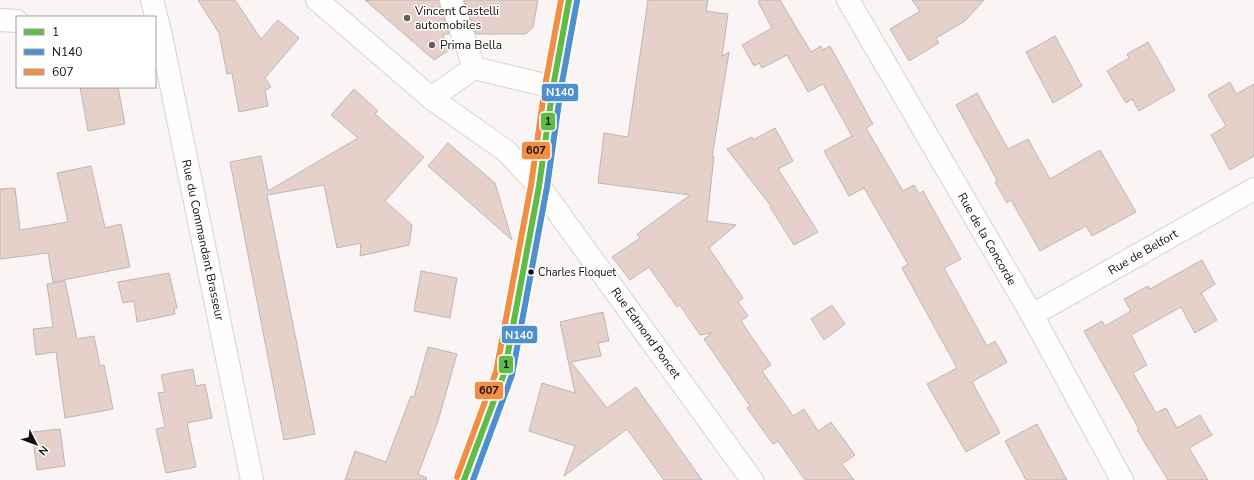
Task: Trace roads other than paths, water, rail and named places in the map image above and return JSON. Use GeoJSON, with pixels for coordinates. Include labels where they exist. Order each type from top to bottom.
{"type":"FeatureCollection","features":[{"type":"Feature","properties":{"kind":"street","name":"Rue du Commandant Brasseur"},"geometry":{"type":"LineString","coordinates":[[152,0],[155,16]]}},
{"type":"Feature","properties":{"kind":"street","name":"Rue Edmond Poncet"},"geometry":{"type":"LineString","coordinates":[[317,0],[431,98],[506,151],[539,186],[752,480]]}},
{"type":"Feature","properties":{"kind":"street"},"geometry":{"type":"LineString","coordinates":[[451,0],[474,68]]}},
{"type":"Feature","properties":{"kind":"street"},"geometry":{"type":"LineString","coordinates":[[464,480],[504,374],[539,186],[553,87],[569,0]]}},
{"type":"Feature","properties":{"kind":"street","name":"Rue de la Concorde"},"geometry":{"type":"LineString","coordinates":[[850,1],[1032,315],[1122,480]]}},
{"type":"Feature","properties":{"kind":"street"},"geometry":{"type":"LineString","coordinates":[[0,20],[16,21]]}},
{"type":"Feature","properties":{"kind":"street","name":"Rue du Commandant Brasseur"},"geometry":{"type":"LineString","coordinates":[[156,21],[252,480]]}},
{"type":"Feature","properties":{"kind":"street"},"geometry":{"type":"LineString","coordinates":[[431,98],[474,68],[553,87]]}},
{"type":"Feature","properties":{"kind":"street","name":"Rue de Belfort"},"geometry":{"type":"LineString","coordinates":[[1032,315],[1254,189]]}},
{"type":"Feature","properties":{"kind":"place","name":"Vincent Castelli automobiles"},"geometry":{"type":"Point","coordinates":[407,18]}},
{"type":"Feature","properties":{"kind":"place","name":"Prima Bella"},"geometry":{"type":"Point","coordinates":[432,45]}},
{"type":"Feature","properties":{"kind":"place","name":"Charles Floquet"},"geometry":{"type":"Point","coordinates":[531,272]}}]}
